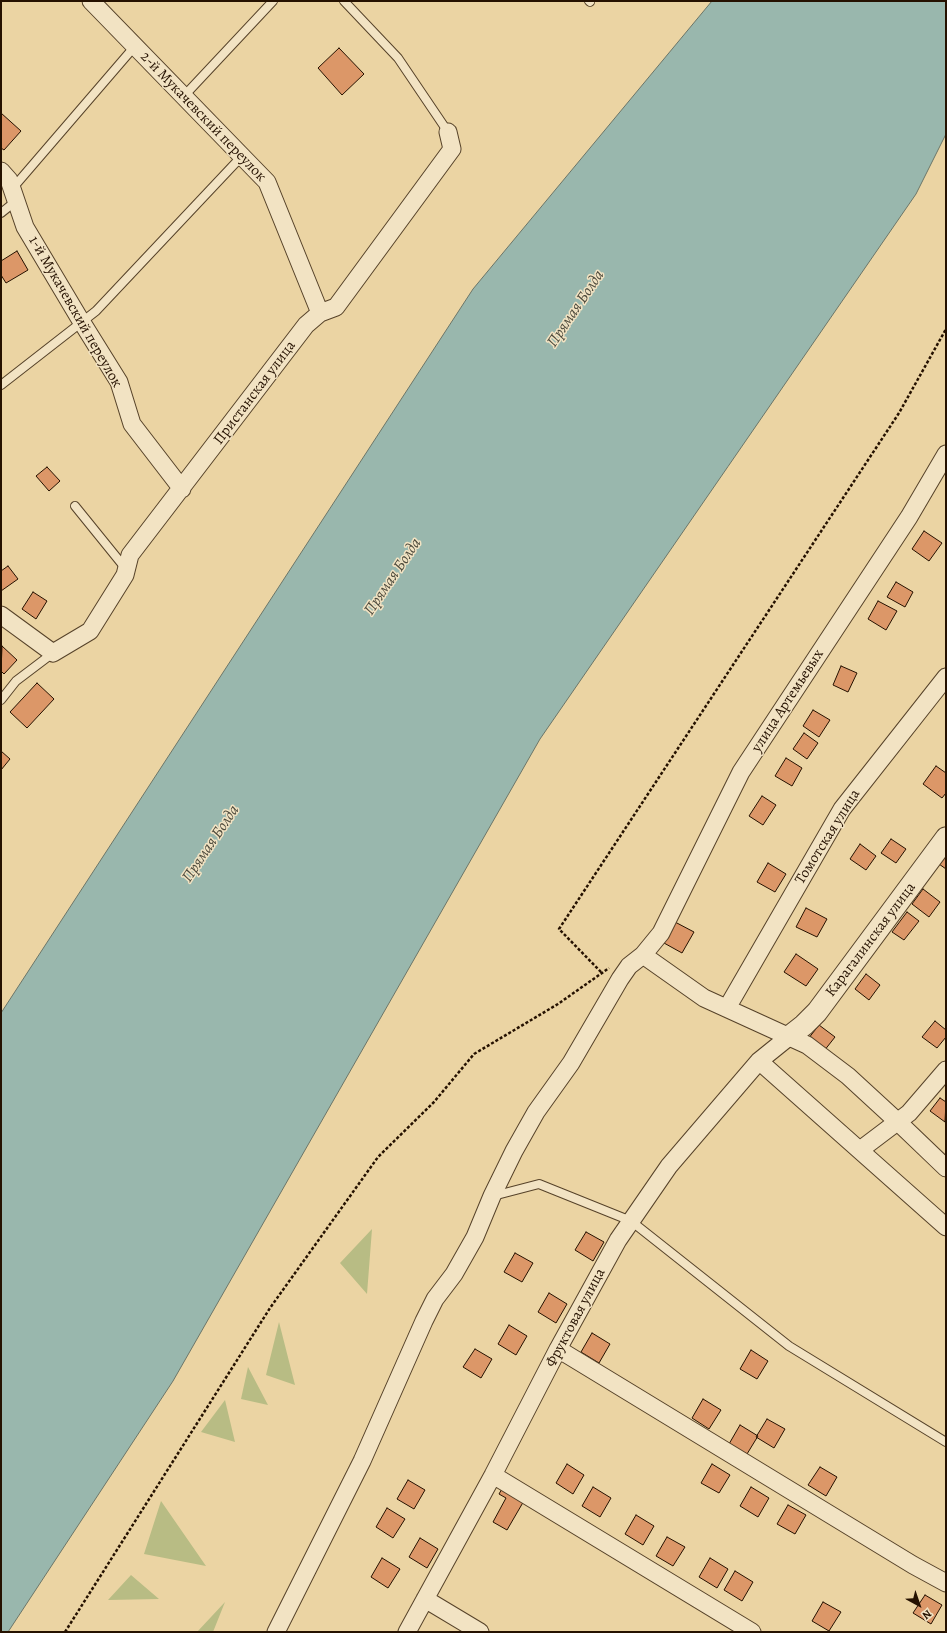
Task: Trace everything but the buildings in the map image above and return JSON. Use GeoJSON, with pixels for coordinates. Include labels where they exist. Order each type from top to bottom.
{"type":"FeatureCollection","features":[{"type":"Feature","properties":{"kind":"street","name":"2-й Мукачевский переулок"},"geometry":{"type":"LineString","coordinates":[[91,1],[267,182],[320,313]]}},
{"type":"Feature","properties":{"kind":"street","name":"Пристанская улица"},"geometry":{"type":"LineString","coordinates":[[53,653],[90,631],[125,575],[130,555],[306,325],[320,313],[336,307],[452,149],[448,132]]}},
{"type":"Feature","properties":{"kind":"street","name":"1-й Мукачевский переулок"},"geometry":{"type":"LineString","coordinates":[[1,171],[9,180],[25,226],[119,382],[132,424],[182,488]]}},
{"type":"Feature","properties":{"kind":"street","name":"улица Артемьевых"},"geometry":{"type":"LineString","coordinates":[[276,1632],[362,1460],[435,1299],[454,1274],[475,1237],[492,1196],[536,1112],[571,1063],[629,966],[643,955],[661,933],[741,772],[909,517],[946,454]]}},
{"type":"Feature","properties":{"kind":"street"},"geometry":{"type":"LineString","coordinates":[[1,614],[53,653]]}},
{"type":"Feature","properties":{"kind":"street","name":"Томотская улица"},"geometry":{"type":"LineString","coordinates":[[727,1008],[842,809],[946,677]]}},
{"type":"Feature","properties":{"kind":"street","name":"Карагалинская улица"},"geometry":{"type":"LineString","coordinates":[[790,1036],[817,1012],[946,838]]}},
{"type":"Feature","properties":{"kind":"street"},"geometry":{"type":"LineString","coordinates":[[643,955],[704,998],[807,1045],[848,1076],[946,1168]]}},
{"type":"Feature","properties":{"kind":"street","name":"Фруктовая улица"},"geometry":{"type":"LineString","coordinates":[[408,1632],[493,1475],[558,1349],[618,1240],[668,1166],[759,1061],[790,1036]]}},
{"type":"Feature","properties":{"kind":"street"},"geometry":{"type":"LineString","coordinates":[[759,1061],[946,1227]]}},
{"type":"Feature","properties":{"kind":"street"},"geometry":{"type":"LineString","coordinates":[[860,1150],[898,1122],[919,1102],[946,1070]]}},
{"type":"Feature","properties":{"kind":"street"},"geometry":{"type":"LineString","coordinates":[[558,1349],[907,1561],[946,1583]]}},
{"type":"Feature","properties":{"kind":"street"},"geometry":{"type":"LineString","coordinates":[[493,1475],[752,1632]]}},
{"type":"Feature","properties":{"kind":"street"},"geometry":{"type":"LineString","coordinates":[[425,1599],[480,1632]]}},
{"type":"Feature","properties":{"kind":"lane"},"geometry":{"type":"LineString","coordinates":[[184,96],[273,1]]}},
{"type":"Feature","properties":{"kind":"lane"},"geometry":{"type":"LineString","coordinates":[[344,1],[398,58],[448,132]]}},
{"type":"Feature","properties":{"kind":"lane"},"geometry":{"type":"LineString","coordinates":[[1,213],[134,46]]}},
{"type":"Feature","properties":{"kind":"lane"},"geometry":{"type":"LineString","coordinates":[[1,385],[81,321],[96,311],[242,156]]}},
{"type":"Feature","properties":{"kind":"lane"},"geometry":{"type":"LineString","coordinates":[[75,506],[126,569]]}},
{"type":"Feature","properties":{"kind":"lane"},"geometry":{"type":"LineString","coordinates":[[1,700],[16,681],[53,653]]}},
{"type":"Feature","properties":{"kind":"lane"},"geometry":{"type":"LineString","coordinates":[[492,1196],[539,1184],[631,1221],[789,1346],[946,1442]]}},
{"type":"Feature","properties":{"kind":"path"},"geometry":{"type":"LineString","coordinates":[[601,972],[559,929],[899,413],[946,329]]}},
{"type":"Feature","properties":{"kind":"path"},"geometry":{"type":"LineString","coordinates":[[65,1632],[270,1308],[378,1157],[434,1102],[474,1054],[558,1004],[601,972],[615,964]]}},
{"type":"Feature","properties":{"kind":"green space"},"geometry":{"type":"Polygon","coordinates":[[[372,1229],[367,1294],[340,1263],[372,1229]]]}},
{"type":"Feature","properties":{"kind":"green space"},"geometry":{"type":"Polygon","coordinates":[[[279,1322],[295,1385],[266,1375],[279,1322]]]}},
{"type":"Feature","properties":{"kind":"green space"},"geometry":{"type":"Polygon","coordinates":[[[248,1367],[268,1405],[241,1399],[248,1367]]]}},
{"type":"Feature","properties":{"kind":"green space"},"geometry":{"type":"Polygon","coordinates":[[[225,1400],[235,1442],[201,1432],[225,1400]]]}},
{"type":"Feature","properties":{"kind":"green space"},"geometry":{"type":"Polygon","coordinates":[[[161,1501],[206,1566],[144,1554],[161,1501]]]}},
{"type":"Feature","properties":{"kind":"green space"},"geometry":{"type":"Polygon","coordinates":[[[131,1575],[159,1599],[108,1600],[131,1575]]]}},
{"type":"Feature","properties":{"kind":"green space"},"geometry":{"type":"Polygon","coordinates":[[[225,1602],[213,1632],[197,1632],[225,1602]]]}},
{"type":"Feature","properties":{"kind":"water","name":"Прямая Болда"},"geometry":{"type":"Polygon","coordinates":[[[712,1],[946,1],[946,134],[916,194],[540,739],[173,1381],[8,1632],[1,1632],[1,1013],[473,289],[712,1]]]}}]}
